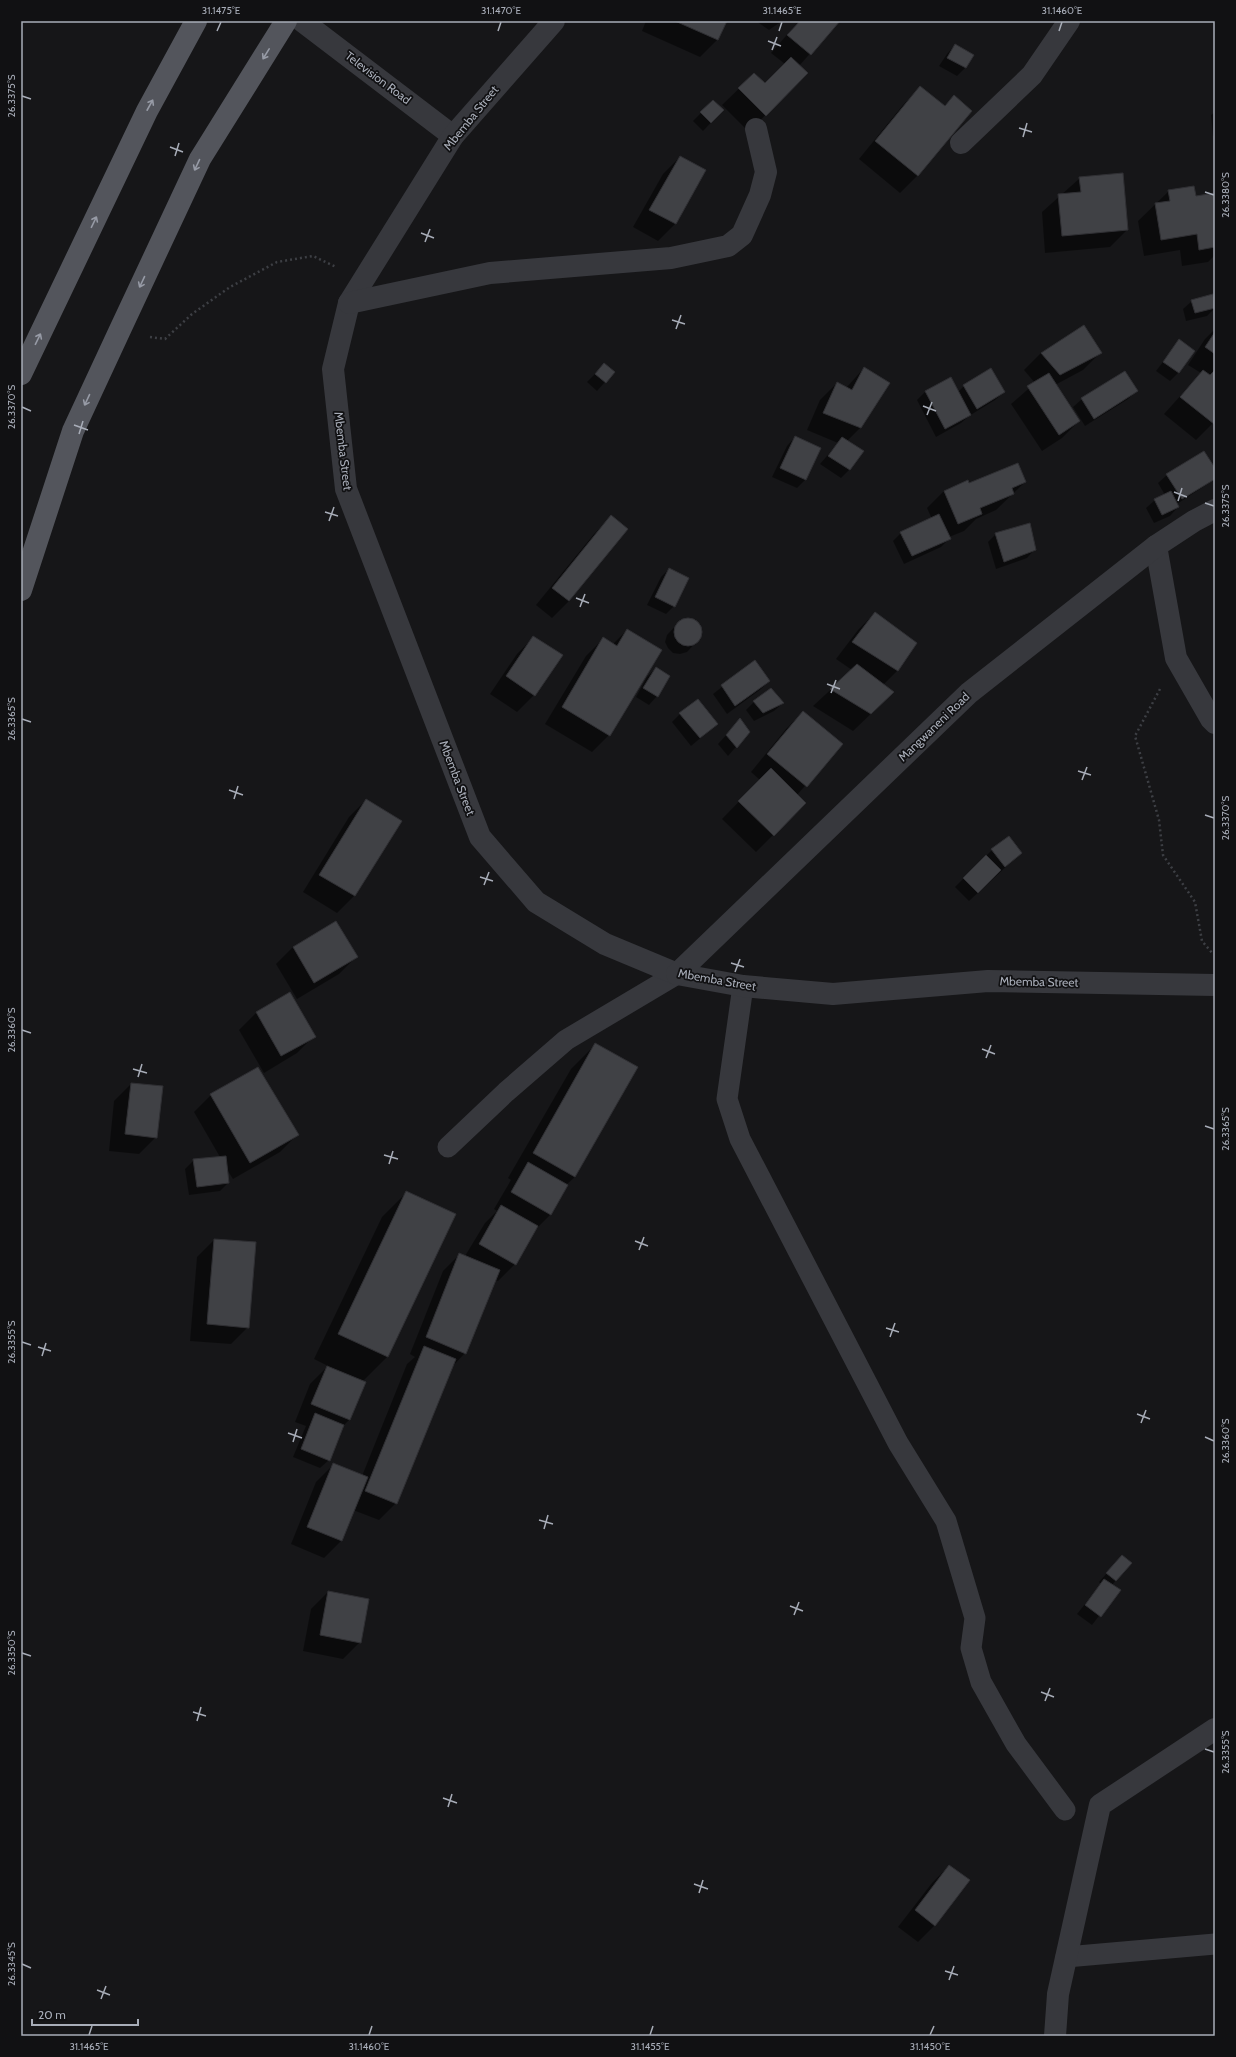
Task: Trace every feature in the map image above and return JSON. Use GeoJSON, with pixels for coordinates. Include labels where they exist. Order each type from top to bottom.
{"type":"FeatureCollection","features":[{"type":"Feature","properties":{"kind":"main road"},"geometry":{"type":"LineString","coordinates":[[21,374],[147,111],[196,21]]}},
{"type":"Feature","properties":{"kind":"main road"},"geometry":{"type":"LineString","coordinates":[[21,590],[73,431],[119,332],[200,159],[286,21]]}},
{"type":"Feature","properties":{"kind":"street","name":"Television Road"},"geometry":{"type":"LineString","coordinates":[[302,21],[454,136]]}},
{"type":"Feature","properties":{"kind":"street","name":"Mbemba Street"},"geometry":{"type":"LineString","coordinates":[[554,21],[454,136],[349,303],[333,369],[346,489],[480,837],[536,902],[604,944],[677,974],[743,986],[833,994],[988,981],[1215,985]]}},
{"type":"Feature","properties":{"kind":"street"},"geometry":{"type":"LineString","coordinates":[[961,143],[1032,75],[1069,21]]}},
{"type":"Feature","properties":{"kind":"street"},"geometry":{"type":"LineString","coordinates":[[349,303],[490,273],[671,258],[728,246],[742,235],[760,195],[766,172],[756,130]]}},
{"type":"Feature","properties":{"kind":"street","name":"Mangwaneni Road"},"geometry":{"type":"LineString","coordinates":[[677,974],[969,693],[1156,546],[1194,521],[1215,510]]}},
{"type":"Feature","properties":{"kind":"street"},"geometry":{"type":"LineString","coordinates":[[1156,546],[1176,658],[1211,719],[1215,723]]}},
{"type":"Feature","properties":{"kind":"street"},"geometry":{"type":"LineString","coordinates":[[1055,2036],[1058,1994],[1100,1805],[1215,1729]]}},
{"type":"Feature","properties":{"kind":"lane"},"geometry":{"type":"LineString","coordinates":[[448,1147],[506,1092],[566,1040],[677,974]]}},
{"type":"Feature","properties":{"kind":"lane"},"geometry":{"type":"LineString","coordinates":[[743,986],[727,1099],[740,1139],[898,1443],[946,1521],[974,1618],[971,1648],[981,1682],[1016,1744],[1065,1810]]}},
{"type":"Feature","properties":{"kind":"lane"},"geometry":{"type":"LineString","coordinates":[[1066,1956],[1215,1944]]}},
{"type":"Feature","properties":{"kind":"path"},"geometry":{"type":"LineString","coordinates":[[119,332],[165,339],[192,314],[230,287],[276,262],[313,256],[336,267],[362,283]]}},
{"type":"Feature","properties":{"kind":"path"},"geometry":{"type":"LineString","coordinates":[[1176,658],[1135,736],[1159,820],[1163,855],[1195,902],[1202,941],[1215,956]]}},
{"type":"Feature","properties":{"kind":"building"},"geometry":{"type":"Polygon","coordinates":[[[675,21],[727,21],[718,40],[675,21]]]}},
{"type":"Feature","properties":{"kind":"building"},"geometry":{"type":"Polygon","coordinates":[[[800,21],[840,21],[811,55],[787,35],[800,21]]]}},
{"type":"Feature","properties":{"kind":"building"},"geometry":{"type":"Polygon","coordinates":[[[955,44],[974,55],[966,68],[947,58],[955,44]]]}},
{"type":"Feature","properties":{"kind":"building"},"geometry":{"type":"Polygon","coordinates":[[[791,57],[808,73],[766,116],[738,88],[754,73],[765,83],[791,57]]]}},
{"type":"Feature","properties":{"kind":"building"},"geometry":{"type":"Polygon","coordinates":[[[920,86],[945,106],[954,95],[972,111],[918,176],[875,141],[920,86]]]}},
{"type":"Feature","properties":{"kind":"building"},"geometry":{"type":"Polygon","coordinates":[[[713,100],[724,110],[711,123],[700,112],[713,100]]]}},
{"type":"Feature","properties":{"kind":"building"},"geometry":{"type":"Polygon","coordinates":[[[680,156],[706,170],[676,224],[649,210],[680,156]]]}},
{"type":"Feature","properties":{"kind":"building"},"geometry":{"type":"Polygon","coordinates":[[[1123,173],[1128,230],[1062,236],[1058,194],[1081,192],[1079,177],[1123,173]]]}},
{"type":"Feature","properties":{"kind":"building"},"geometry":{"type":"Polygon","coordinates":[[[1194,186],[1196,196],[1215,193],[1215,247],[1199,250],[1197,234],[1161,240],[1155,203],[1170,201],[1168,190],[1194,186]]]}},
{"type":"Feature","properties":{"kind":"building"},"geometry":{"type":"Polygon","coordinates":[[[1213,294],[1215,308],[1195,313],[1191,300],[1213,294]]]}},
{"type":"Feature","properties":{"kind":"building"},"geometry":{"type":"Polygon","coordinates":[[[1084,325],[1102,353],[1060,375],[1041,353],[1084,325]]]}},
{"type":"Feature","properties":{"kind":"building"},"geometry":{"type":"Polygon","coordinates":[[[1215,332],[1215,354],[1205,347],[1215,332]]]}},
{"type":"Feature","properties":{"kind":"building"},"geometry":{"type":"Polygon","coordinates":[[[1179,339],[1195,351],[1179,373],[1163,362],[1179,339]]]}},
{"type":"Feature","properties":{"kind":"building"},"geometry":{"type":"Polygon","coordinates":[[[604,363],[615,372],[606,383],[595,374],[604,363]]]}},
{"type":"Feature","properties":{"kind":"building"},"geometry":{"type":"Polygon","coordinates":[[[864,367],[890,383],[861,428],[823,413],[837,382],[852,390],[864,367]]]}},
{"type":"Feature","properties":{"kind":"building"},"geometry":{"type":"Polygon","coordinates":[[[991,368],[1005,392],[977,409],[963,385],[991,368]]]}},
{"type":"Feature","properties":{"kind":"building"},"geometry":{"type":"Polygon","coordinates":[[[1203,370],[1210,375],[1215,370],[1214,424],[1180,397],[1203,370]]]}},
{"type":"Feature","properties":{"kind":"building"},"geometry":{"type":"Polygon","coordinates":[[[1125,371],[1138,391],[1094,419],[1081,398],[1125,371]]]}},
{"type":"Feature","properties":{"kind":"building"},"geometry":{"type":"Polygon","coordinates":[[[1049,373],[1080,421],[1059,435],[1027,386],[1049,373]]]}},
{"type":"Feature","properties":{"kind":"building"},"geometry":{"type":"Polygon","coordinates":[[[951,377],[971,415],[945,429],[925,391],[951,377]]]}},
{"type":"Feature","properties":{"kind":"building"},"geometry":{"type":"Polygon","coordinates":[[[795,436],[821,448],[806,480],[780,468],[795,436]]]}},
{"type":"Feature","properties":{"kind":"building"},"geometry":{"type":"Polygon","coordinates":[[[842,437],[864,451],[850,470],[828,456],[842,437]]]}},
{"type":"Feature","properties":{"kind":"building"},"geometry":{"type":"Polygon","coordinates":[[[1204,451],[1215,468],[1215,479],[1182,499],[1166,474],[1204,451]]]}},
{"type":"Feature","properties":{"kind":"building"},"geometry":{"type":"Polygon","coordinates":[[[1018,463],[1026,482],[1012,488],[1014,494],[980,508],[982,514],[958,524],[944,491],[968,480],[969,483],[1018,463]]]}},
{"type":"Feature","properties":{"kind":"building"},"geometry":{"type":"Polygon","coordinates":[[[1171,491],[1179,507],[1162,515],[1154,499],[1171,491]]]}},
{"type":"Feature","properties":{"kind":"building"},"geometry":{"type":"Polygon","coordinates":[[[939,514],[951,539],[912,556],[900,532],[939,514]]]}},
{"type":"Feature","properties":{"kind":"building"},"geometry":{"type":"Polygon","coordinates":[[[611,515],[628,529],[569,601],[552,588],[611,515]]]}},
{"type":"Feature","properties":{"kind":"building"},"geometry":{"type":"Polygon","coordinates":[[[1030,523],[1036,550],[1004,562],[995,533],[1030,523]]]}},
{"type":"Feature","properties":{"kind":"building"},"geometry":{"type":"Polygon","coordinates":[[[669,568],[689,578],[675,607],[655,597],[669,568]]]}},
{"type":"Feature","properties":{"kind":"building"},"geometry":{"type":"Polygon","coordinates":[[[875,612],[917,643],[898,671],[852,642],[875,612]]]}},
{"type":"Feature","properties":{"kind":"building"},"geometry":{"type":"Polygon","coordinates":[[[688,618],[698,622],[702,632],[698,642],[688,646],[678,642],[674,632],[678,622],[688,618]]]}},
{"type":"Feature","properties":{"kind":"building"},"geometry":{"type":"Polygon","coordinates":[[[627,629],[662,650],[610,736],[562,707],[603,637],[617,646],[627,629]]]}},
{"type":"Feature","properties":{"kind":"building"},"geometry":{"type":"Polygon","coordinates":[[[533,636],[563,655],[535,696],[506,676],[533,636]]]}},
{"type":"Feature","properties":{"kind":"building"},"geometry":{"type":"Polygon","coordinates":[[[755,660],[770,681],[735,706],[721,685],[755,660]]]}},
{"type":"Feature","properties":{"kind":"building"},"geometry":{"type":"Polygon","coordinates":[[[857,664],[894,692],[871,714],[830,689],[857,664]]]}},
{"type":"Feature","properties":{"kind":"building"},"geometry":{"type":"Polygon","coordinates":[[[656,667],[670,676],[658,697],[643,688],[656,667]]]}},
{"type":"Feature","properties":{"kind":"building"},"geometry":{"type":"Polygon","coordinates":[[[771,688],[784,703],[763,713],[753,701],[771,688]]]}},
{"type":"Feature","properties":{"kind":"building"},"geometry":{"type":"Polygon","coordinates":[[[698,699],[718,724],[700,738],[679,713],[698,699]]]}},
{"type":"Feature","properties":{"kind":"building"},"geometry":{"type":"Polygon","coordinates":[[[803,711],[843,744],[807,787],[767,754],[803,711]]]}},
{"type":"Feature","properties":{"kind":"building"},"geometry":{"type":"Polygon","coordinates":[[[740,718],[750,732],[737,748],[726,735],[740,718]]]}},
{"type":"Feature","properties":{"kind":"building"},"geometry":{"type":"Polygon","coordinates":[[[771,768],[806,803],[774,836],[738,801],[771,768]]]}},
{"type":"Feature","properties":{"kind":"building"},"geometry":{"type":"Polygon","coordinates":[[[366,799],[402,821],[355,896],[319,875],[366,799]]]}},
{"type":"Feature","properties":{"kind":"building"},"geometry":{"type":"Polygon","coordinates":[[[1009,836],[1022,853],[1005,867],[991,849],[1009,836]]]}},
{"type":"Feature","properties":{"kind":"building"},"geometry":{"type":"Polygon","coordinates":[[[986,855],[1001,870],[978,893],[963,878],[986,855]]]}},
{"type":"Feature","properties":{"kind":"building"},"geometry":{"type":"Polygon","coordinates":[[[336,921],[358,957],[314,983],[293,947],[336,921]]]}},
{"type":"Feature","properties":{"kind":"building"},"geometry":{"type":"Polygon","coordinates":[[[290,992],[316,1037],[281,1056],[256,1012],[290,992]]]}},
{"type":"Feature","properties":{"kind":"building"},"geometry":{"type":"Polygon","coordinates":[[[595,1043],[638,1067],[575,1177],[533,1153],[595,1043]]]}},
{"type":"Feature","properties":{"kind":"building"},"geometry":{"type":"Polygon","coordinates":[[[258,1067],[299,1135],[250,1163],[210,1094],[258,1067]]]}},
{"type":"Feature","properties":{"kind":"building"},"geometry":{"type":"Polygon","coordinates":[[[131,1083],[163,1086],[157,1138],[125,1134],[131,1083]]]}},
{"type":"Feature","properties":{"kind":"building"},"geometry":{"type":"Polygon","coordinates":[[[226,1156],[229,1183],[197,1187],[193,1159],[226,1156]]]}},
{"type":"Feature","properties":{"kind":"building"},"geometry":{"type":"Polygon","coordinates":[[[528,1162],[568,1185],[551,1215],[511,1192],[528,1162]]]}},
{"type":"Feature","properties":{"kind":"building"},"geometry":{"type":"Polygon","coordinates":[[[406,1191],[456,1214],[388,1357],[338,1334],[406,1191]]]}},
{"type":"Feature","properties":{"kind":"building"},"geometry":{"type":"Polygon","coordinates":[[[501,1205],[538,1226],[516,1265],[479,1244],[501,1205]]]}},
{"type":"Feature","properties":{"kind":"building"},"geometry":{"type":"Polygon","coordinates":[[[214,1239],[256,1242],[249,1328],[207,1324],[214,1239]]]}},
{"type":"Feature","properties":{"kind":"building"},"geometry":{"type":"Polygon","coordinates":[[[459,1253],[500,1270],[466,1354],[426,1337],[459,1253]]]}},
{"type":"Feature","properties":{"kind":"building"},"geometry":{"type":"Polygon","coordinates":[[[424,1346],[456,1359],[397,1504],[365,1491],[424,1346]]]}},
{"type":"Feature","properties":{"kind":"building"},"geometry":{"type":"Polygon","coordinates":[[[327,1366],[366,1382],[350,1420],[311,1404],[327,1366]]]}},
{"type":"Feature","properties":{"kind":"building"},"geometry":{"type":"Polygon","coordinates":[[[315,1413],[344,1425],[330,1461],[301,1449],[315,1413]]]}},
{"type":"Feature","properties":{"kind":"building"},"geometry":{"type":"Polygon","coordinates":[[[333,1463],[368,1477],[342,1541],[307,1527],[333,1463]]]}},
{"type":"Feature","properties":{"kind":"building"},"geometry":{"type":"Polygon","coordinates":[[[1122,1555],[1132,1563],[1116,1581],[1106,1573],[1122,1555]]]}},
{"type":"Feature","properties":{"kind":"building"},"geometry":{"type":"Polygon","coordinates":[[[1104,1579],[1121,1590],[1101,1617],[1085,1605],[1104,1579]]]}},
{"type":"Feature","properties":{"kind":"building"},"geometry":{"type":"Polygon","coordinates":[[[328,1591],[369,1599],[361,1643],[320,1635],[328,1591]]]}},
{"type":"Feature","properties":{"kind":"building"},"geometry":{"type":"Polygon","coordinates":[[[949,1865],[970,1880],[935,1926],[915,1910],[949,1865]]]}}]}
